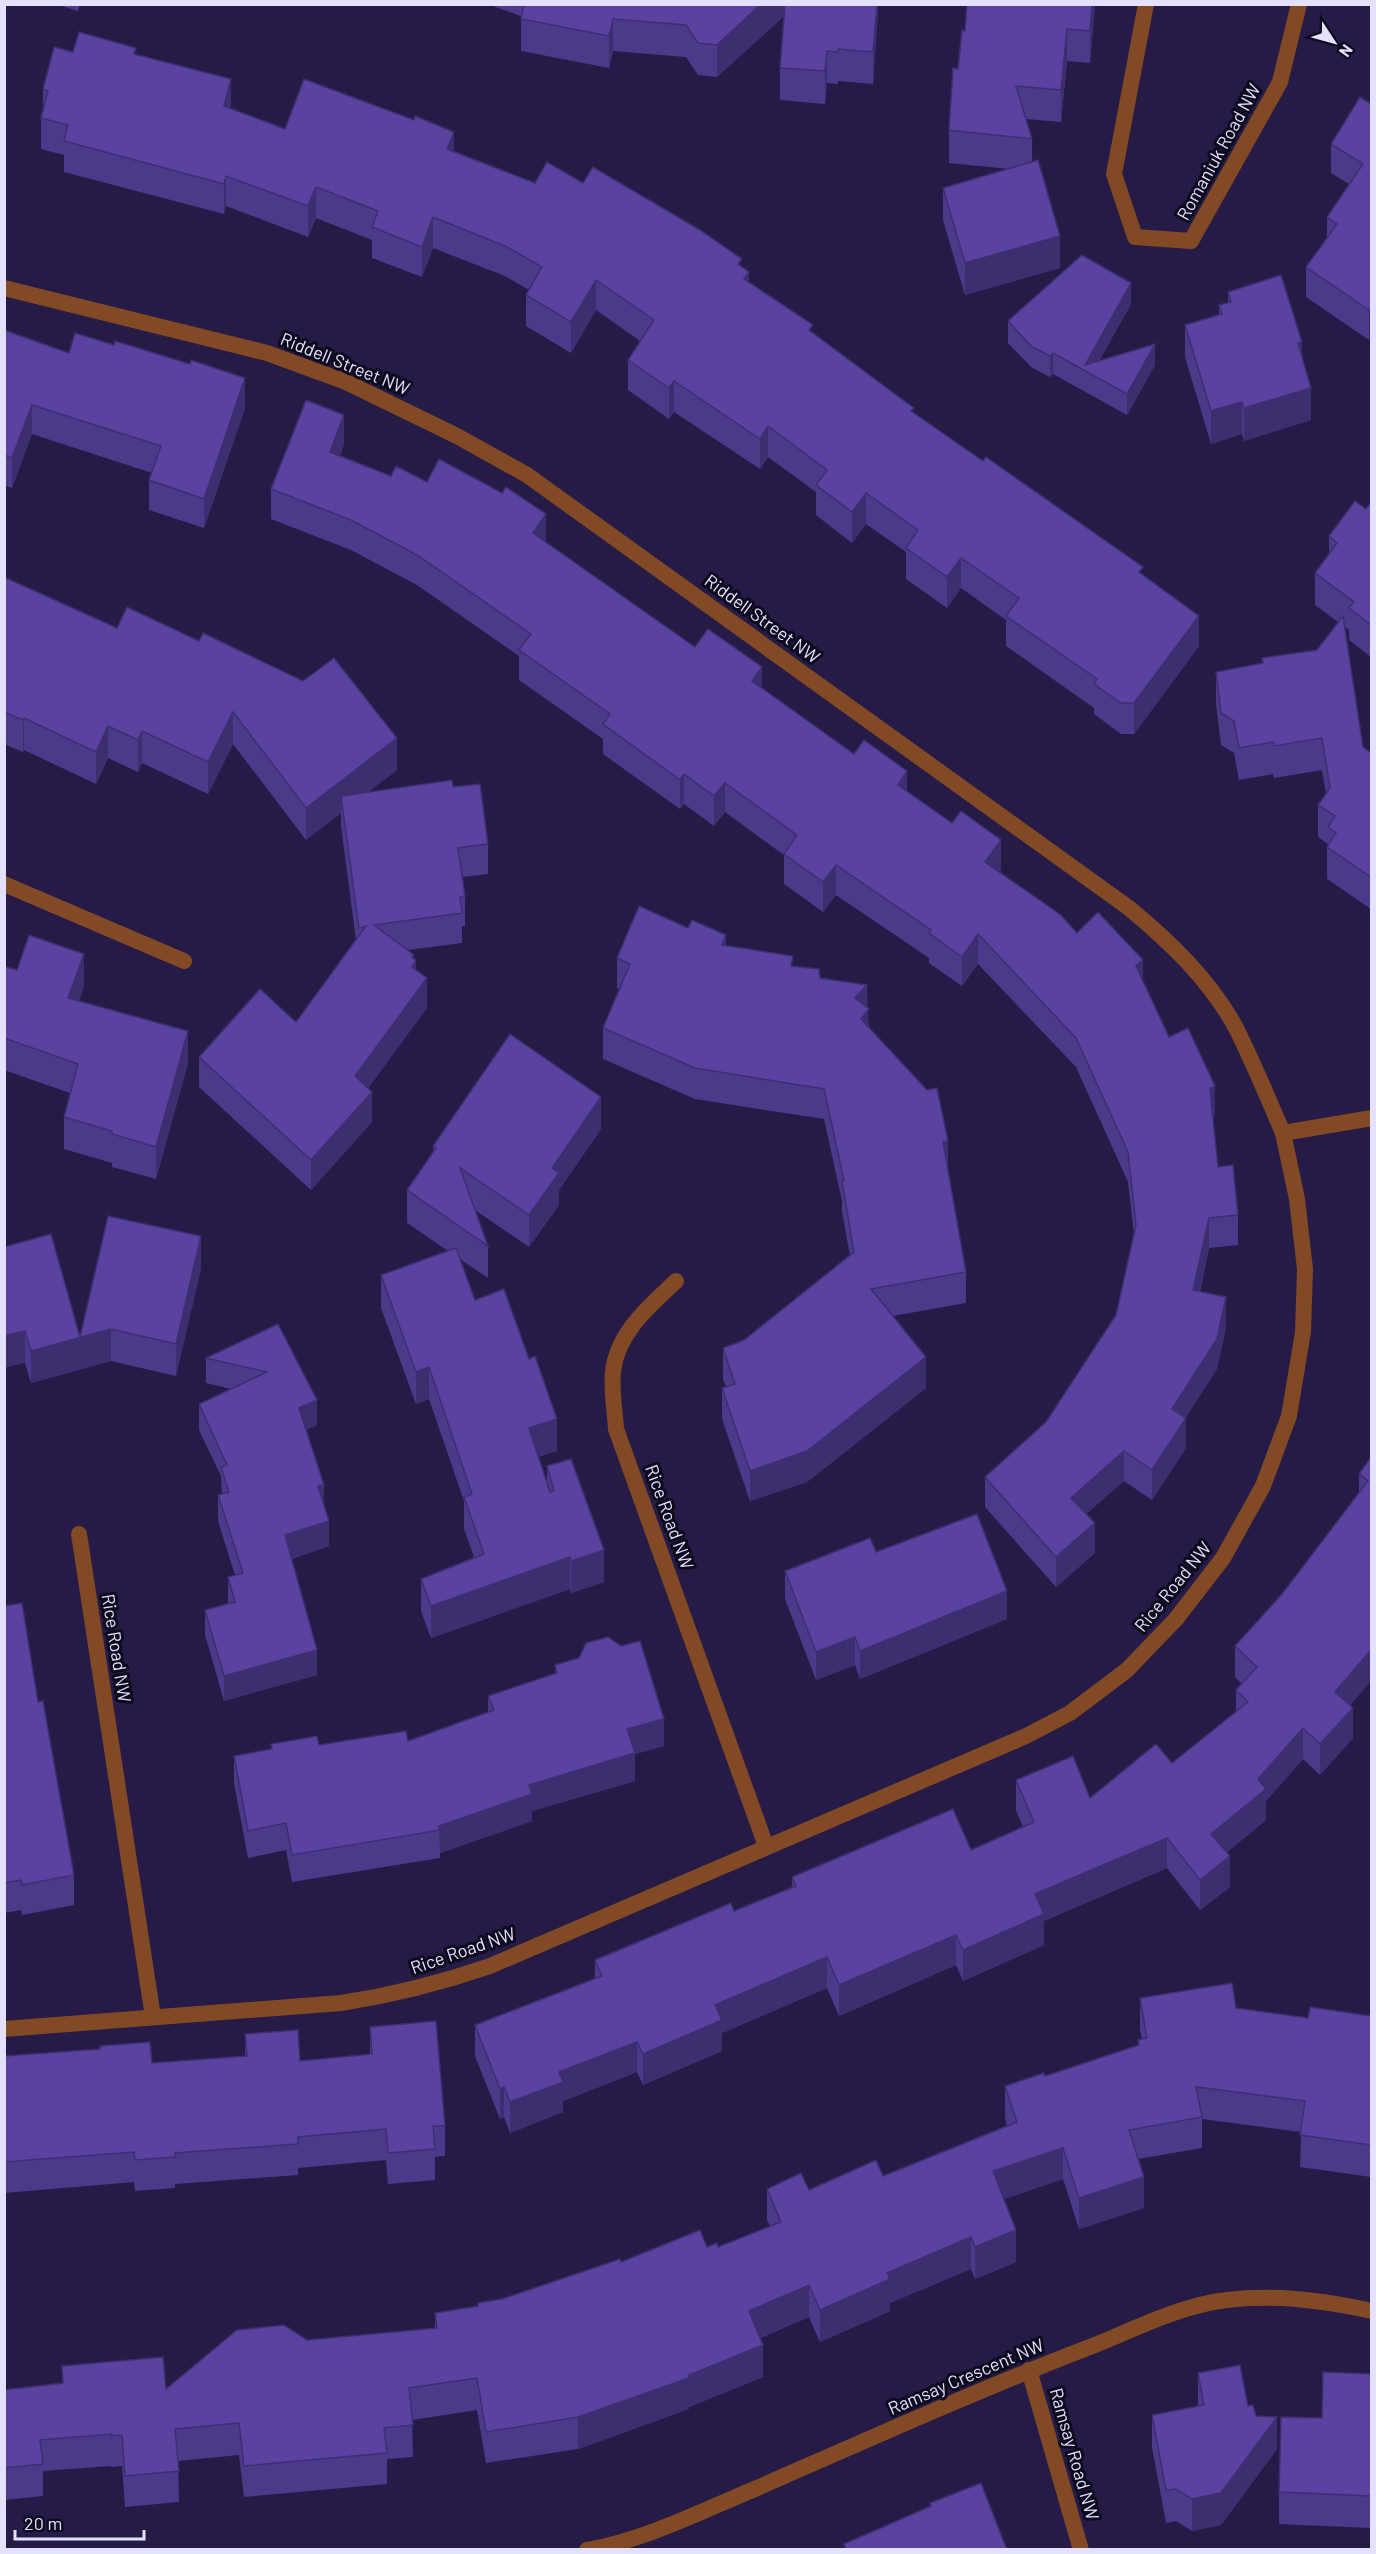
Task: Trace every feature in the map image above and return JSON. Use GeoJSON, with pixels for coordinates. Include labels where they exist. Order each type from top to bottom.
{"type":"FeatureCollection","features":[{"type":"Feature","properties":{"kind":"street","name":"Romaniuk Road NW"},"geometry":{"type":"LineString","coordinates":[[1146,4],[1114,174],[1135,237],[1191,242],[1280,81],[1299,4]]}},
{"type":"Feature","properties":{"kind":"street","name":"Riddell Street NW"},"geometry":{"type":"LineString","coordinates":[[4,288],[267,353],[346,382],[457,436],[527,476],[1119,901],[1169,941],[1204,981],[1235,1026],[1283,1133]]}},
{"type":"Feature","properties":{"kind":"street"},"geometry":{"type":"LineString","coordinates":[[4,884],[184,961]]}},
{"type":"Feature","properties":{"kind":"street"},"geometry":{"type":"LineString","coordinates":[[1283,1133],[1371,1118]]}},
{"type":"Feature","properties":{"kind":"street","name":"Rice Road NW"},"geometry":{"type":"LineString","coordinates":[[4,2029],[341,2003],[441,1983],[490,1966],[766,1846],[1007,1745],[1070,1713],[1127,1670],[1176,1619],[1223,1558],[1263,1486],[1289,1416],[1303,1332],[1305,1269],[1297,1199],[1283,1133]]}},
{"type":"Feature","properties":{"kind":"street","name":"Rice Road NW"},"geometry":{"type":"LineString","coordinates":[[676,1281],[637,1319],[621,1343],[613,1371],[616,1429],[766,1846]]}},
{"type":"Feature","properties":{"kind":"street","name":"Rice Road NW"},"geometry":{"type":"LineString","coordinates":[[79,1534],[153,2018]]}},
{"type":"Feature","properties":{"kind":"street","name":"Ramsay Crescent NW"},"geometry":{"type":"LineString","coordinates":[[587,2550],[612,2545],[702,2511],[1029,2370],[1182,2311],[1227,2300],[1286,2299],[1344,2305],[1371,2311]]}},
{"type":"Feature","properties":{"kind":"street","name":"Ramsay Road NW"},"geometry":{"type":"LineString","coordinates":[[1029,2370],[1081,2550]]}},
{"type":"Feature","properties":{"kind":"building"},"geometry":{"type":"Polygon","coordinates":[[[524,4],[761,4],[717,45],[698,43],[686,25],[613,19],[609,36],[521,19],[524,4]]]}},
{"type":"Feature","properties":{"kind":"building"},"geometry":{"type":"Polygon","coordinates":[[[785,4],[877,4],[873,52],[838,49],[838,52],[827,51],[825,71],[780,68],[785,4]]]}},
{"type":"Feature","properties":{"kind":"building"},"geometry":{"type":"Polygon","coordinates":[[[967,4],[1092,4],[1090,31],[1067,29],[1061,90],[1016,86],[1032,139],[949,130],[953,68],[958,69],[967,4]]]}},
{"type":"Feature","properties":{"kind":"building"},"geometry":{"type":"Polygon","coordinates":[[[79,32],[136,48],[134,54],[231,79],[224,106],[285,129],[304,79],[414,120],[415,116],[454,132],[447,149],[535,183],[547,162],[583,183],[593,167],[700,230],[742,259],[738,264],[749,272],[744,279],[813,325],[809,330],[914,408],[911,411],[983,461],[986,457],[1143,567],[1139,572],[1199,616],[1134,703],[1121,703],[1094,684],[1097,679],[1006,616],[1019,598],[961,558],[947,577],[906,548],[918,530],[866,493],[852,512],[816,485],[827,470],[768,426],[760,439],[674,381],[669,388],[628,360],[654,320],[596,280],[571,322],[526,295],[542,267],[505,246],[433,217],[422,247],[372,227],[378,211],[316,187],[308,206],[226,176],[224,184],[64,141],[68,125],[41,118],[48,91],[43,89],[54,47],[73,52],[79,32]]]}},
{"type":"Feature","properties":{"kind":"building"},"geometry":{"type":"Polygon","coordinates":[[[1360,97],[1371,104],[1371,306],[1369,310],[1306,267],[1337,224],[1327,217],[1363,164],[1331,144],[1360,97]]]}},
{"type":"Feature","properties":{"kind":"building"},"geometry":{"type":"Polygon","coordinates":[[[1038,160],[1060,236],[965,263],[943,188],[1038,160]]]}},
{"type":"Feature","properties":{"kind":"building"},"geometry":{"type":"Polygon","coordinates":[[[1082,255],[1131,283],[1085,365],[1155,344],[1127,394],[1053,353],[1050,356],[1031,346],[1008,321],[1082,255]]]}},
{"type":"Feature","properties":{"kind":"building"},"geometry":{"type":"Polygon","coordinates":[[[1281,275],[1302,342],[1298,343],[1311,388],[1244,408],[1242,402],[1211,411],[1185,325],[1222,314],[1219,305],[1231,302],[1228,292],[1281,275]]]}},
{"type":"Feature","properties":{"kind":"building"},"geometry":{"type":"Polygon","coordinates":[[[4,330],[69,353],[75,333],[114,345],[115,341],[190,364],[191,360],[245,378],[204,499],[149,480],[161,446],[32,405],[12,458],[4,455],[4,330]]]}},
{"type":"Feature","properties":{"kind":"building"},"geometry":{"type":"Polygon","coordinates":[[[306,400],[344,415],[330,452],[391,476],[396,466],[427,482],[439,459],[502,493],[506,487],[546,514],[533,533],[695,647],[708,629],[762,667],[752,681],[854,754],[864,740],[907,771],[898,785],[952,823],[961,811],[1001,840],[985,862],[1061,915],[1077,933],[1098,912],[1143,960],[1136,966],[1169,1037],[1188,1028],[1215,1086],[1210,1089],[1218,1167],[1233,1165],[1238,1215],[1209,1218],[1193,1290],[1226,1297],[1217,1339],[1172,1409],[1186,1418],[1152,1470],[1124,1451],[1071,1498],[1095,1523],[1056,1557],[985,1477],[1046,1422],[1116,1315],[1136,1225],[1128,1152],[1076,1038],[978,934],[962,957],[929,933],[931,930],[836,865],[823,882],[784,854],[797,835],[725,783],[714,796],[684,774],[680,780],[603,724],[610,714],[519,650],[531,634],[417,555],[351,520],[271,489],[306,400]]]}},
{"type":"Feature","properties":{"kind":"building"},"geometry":{"type":"Polygon","coordinates":[[[1355,501],[1366,509],[1371,502],[1371,625],[1349,608],[1354,602],[1315,573],[1337,543],[1329,536],[1355,501]]]}},
{"type":"Feature","properties":{"kind":"building"},"geometry":{"type":"Polygon","coordinates":[[[4,577],[117,628],[127,607],[199,641],[203,633],[303,681],[334,658],[397,738],[306,808],[233,712],[208,762],[142,731],[138,740],[108,726],[96,752],[24,718],[23,720],[4,712],[4,577]]]}},
{"type":"Feature","properties":{"kind":"building"},"geometry":{"type":"Polygon","coordinates":[[[1343,616],[1363,747],[1371,753],[1371,877],[1327,847],[1336,833],[1328,827],[1335,816],[1318,805],[1330,788],[1322,738],[1274,746],[1273,742],[1239,748],[1234,721],[1221,713],[1216,672],[1263,663],[1262,658],[1317,650],[1343,616]]]}},
{"type":"Feature","properties":{"kind":"building"},"geometry":{"type":"Polygon","coordinates":[[[452,780],[453,787],[480,784],[488,844],[458,848],[465,896],[460,897],[462,913],[374,925],[414,955],[412,957],[416,960],[412,967],[427,978],[355,1076],[372,1092],[311,1160],[199,1057],[260,989],[296,1022],[366,926],[359,928],[341,796],[452,780]]]}},
{"type":"Feature","properties":{"kind":"building"},"geometry":{"type":"Polygon","coordinates":[[[639,906],[688,928],[692,920],[726,935],[722,945],[793,956],[791,966],[819,969],[820,978],[867,985],[855,998],[869,1009],[861,1019],[927,1090],[937,1088],[948,1141],[943,1142],[966,1272],[871,1289],[926,1357],[807,1451],[750,1471],[722,1388],[735,1384],[723,1348],[744,1340],[854,1252],[842,1181],[844,1180],[824,1089],[695,1068],[603,1028],[630,964],[617,958],[639,906]]]}},
{"type":"Feature","properties":{"kind":"building"},"geometry":{"type":"Polygon","coordinates":[[[29,935],[84,954],[68,998],[188,1031],[156,1147],[64,1117],[78,1064],[4,1038],[4,966],[17,970],[29,935]]]}},
{"type":"Feature","properties":{"kind":"building"},"geometry":{"type":"Polygon","coordinates":[[[510,1034],[601,1097],[552,1168],[559,1173],[529,1215],[460,1168],[488,1246],[407,1190],[436,1148],[433,1146],[510,1034]]]}},
{"type":"Feature","properties":{"kind":"building"},"geometry":{"type":"Polygon","coordinates":[[[108,1216],[201,1236],[176,1344],[111,1329],[31,1351],[25,1331],[4,1336],[4,1247],[51,1234],[80,1337],[108,1216]]]}},
{"type":"Feature","properties":{"kind":"building"},"geometry":{"type":"Polygon","coordinates":[[[456,1248],[475,1300],[504,1289],[529,1359],[535,1356],[557,1419],[529,1428],[550,1492],[554,1491],[547,1466],[571,1459],[604,1550],[571,1561],[570,1557],[431,1606],[421,1579],[484,1554],[464,1497],[472,1494],[429,1367],[416,1372],[381,1275],[456,1248]]]}},
{"type":"Feature","properties":{"kind":"building"},"geometry":{"type":"Polygon","coordinates":[[[278,1324],[317,1400],[299,1408],[324,1485],[318,1486],[329,1521],[285,1535],[317,1650],[224,1676],[205,1610],[235,1602],[228,1577],[243,1573],[218,1495],[229,1492],[221,1467],[227,1465],[199,1404],[267,1372],[206,1358],[278,1324]]]}},
{"type":"Feature","properties":{"kind":"building"},"geometry":{"type":"Polygon","coordinates":[[[1371,1457],[1371,1650],[1335,1692],[1353,1708],[1320,1744],[1303,1728],[1258,1779],[1266,1789],[1211,1834],[1230,1856],[1200,1880],[1167,1838],[1035,1894],[1044,1914],[963,1950],[956,1935],[839,1985],[827,1957],[715,2005],[722,2020],[643,2054],[637,2042],[559,2072],[563,2082],[510,2102],[504,2087],[500,2089],[475,2025],[602,1976],[595,1960],[731,1903],[734,1911],[796,1886],[792,1877],[953,1809],[971,1850],[1034,1822],[1016,1780],[1073,1756],[1090,1798],[1156,1744],[1172,1763],[1248,1702],[1236,1690],[1257,1667],[1235,1646],[1282,1594],[1368,1481],[1359,1474],[1371,1457]]]}},
{"type":"Feature","properties":{"kind":"building"},"geometry":{"type":"Polygon","coordinates":[[[977,1514],[1007,1591],[860,1651],[855,1637],[816,1652],[785,1571],[870,1538],[876,1552],[977,1514]]]}},
{"type":"Feature","properties":{"kind":"building"},"geometry":{"type":"Polygon","coordinates":[[[22,1603],[38,1702],[43,1701],[74,1875],[22,1885],[21,1880],[4,1883],[4,1606],[22,1603]]]}},
{"type":"Feature","properties":{"kind":"building"},"geometry":{"type":"Polygon","coordinates":[[[608,1637],[621,1646],[640,1641],[664,1719],[627,1729],[635,1753],[529,1785],[532,1794],[439,1826],[440,1830],[292,1855],[286,1823],[248,1831],[234,1756],[272,1749],[271,1744],[317,1736],[319,1745],[406,1731],[408,1741],[494,1710],[488,1696],[557,1673],[555,1665],[579,1658],[586,1643],[608,1637]]]}},
{"type":"Feature","properties":{"kind":"building"},"geometry":{"type":"Polygon","coordinates":[[[1232,1983],[1236,2008],[1308,2018],[1310,2007],[1371,2016],[1371,2145],[1300,2135],[1305,2101],[1196,2087],[1202,2117],[1129,2130],[1144,2177],[1079,2198],[1063,2148],[993,2171],[1016,2230],[975,2247],[971,2237],[887,2273],[890,2279],[820,2310],[809,2285],[749,2311],[763,2345],[689,2375],[689,2378],[578,2417],[486,2432],[477,2378],[409,2388],[413,2425],[384,2428],[387,2453],[244,2466],[239,2423],[175,2429],[179,2471],[125,2476],[122,2435],[111,2436],[112,2434],[40,2440],[43,2464],[4,2468],[4,2390],[63,2383],[62,2366],[163,2357],[166,2389],[237,2330],[284,2325],[307,2340],[437,2328],[435,2313],[478,2306],[478,2303],[502,2299],[620,2259],[621,2262],[700,2230],[707,2247],[717,2243],[718,2247],[781,2222],[767,2189],[801,2173],[809,2190],[876,2160],[883,2176],[1017,2122],[1005,2086],[1044,2073],[1045,2076],[1139,2045],[1138,2040],[1147,2038],[1140,1998],[1232,1983]]]}},
{"type":"Feature","properties":{"kind":"building"},"geometry":{"type":"Polygon","coordinates":[[[436,2021],[445,2126],[433,2126],[435,2149],[388,2153],[386,2129],[298,2137],[298,2144],[175,2153],[175,2157],[135,2160],[134,2152],[4,2162],[4,2056],[100,2049],[100,2046],[150,2042],[152,2063],[247,2056],[245,2034],[298,2030],[300,2061],[372,2054],[370,2027],[436,2021]]]}},
{"type":"Feature","properties":{"kind":"building"},"geometry":{"type":"Polygon","coordinates":[[[1240,2365],[1248,2406],[1253,2405],[1256,2416],[1277,2417],[1221,2493],[1192,2499],[1176,2489],[1166,2490],[1152,2415],[1204,2405],[1198,2373],[1240,2365]]]}},
{"type":"Feature","properties":{"kind":"building"},"geometry":{"type":"Polygon","coordinates":[[[1323,2372],[1371,2374],[1371,2496],[1279,2492],[1281,2417],[1322,2418],[1323,2372]]]}},
{"type":"Feature","properties":{"kind":"building"},"geometry":{"type":"Polygon","coordinates":[[[981,2483],[1007,2550],[846,2550],[844,2544],[931,2506],[930,2503],[981,2483]]]}}]}
